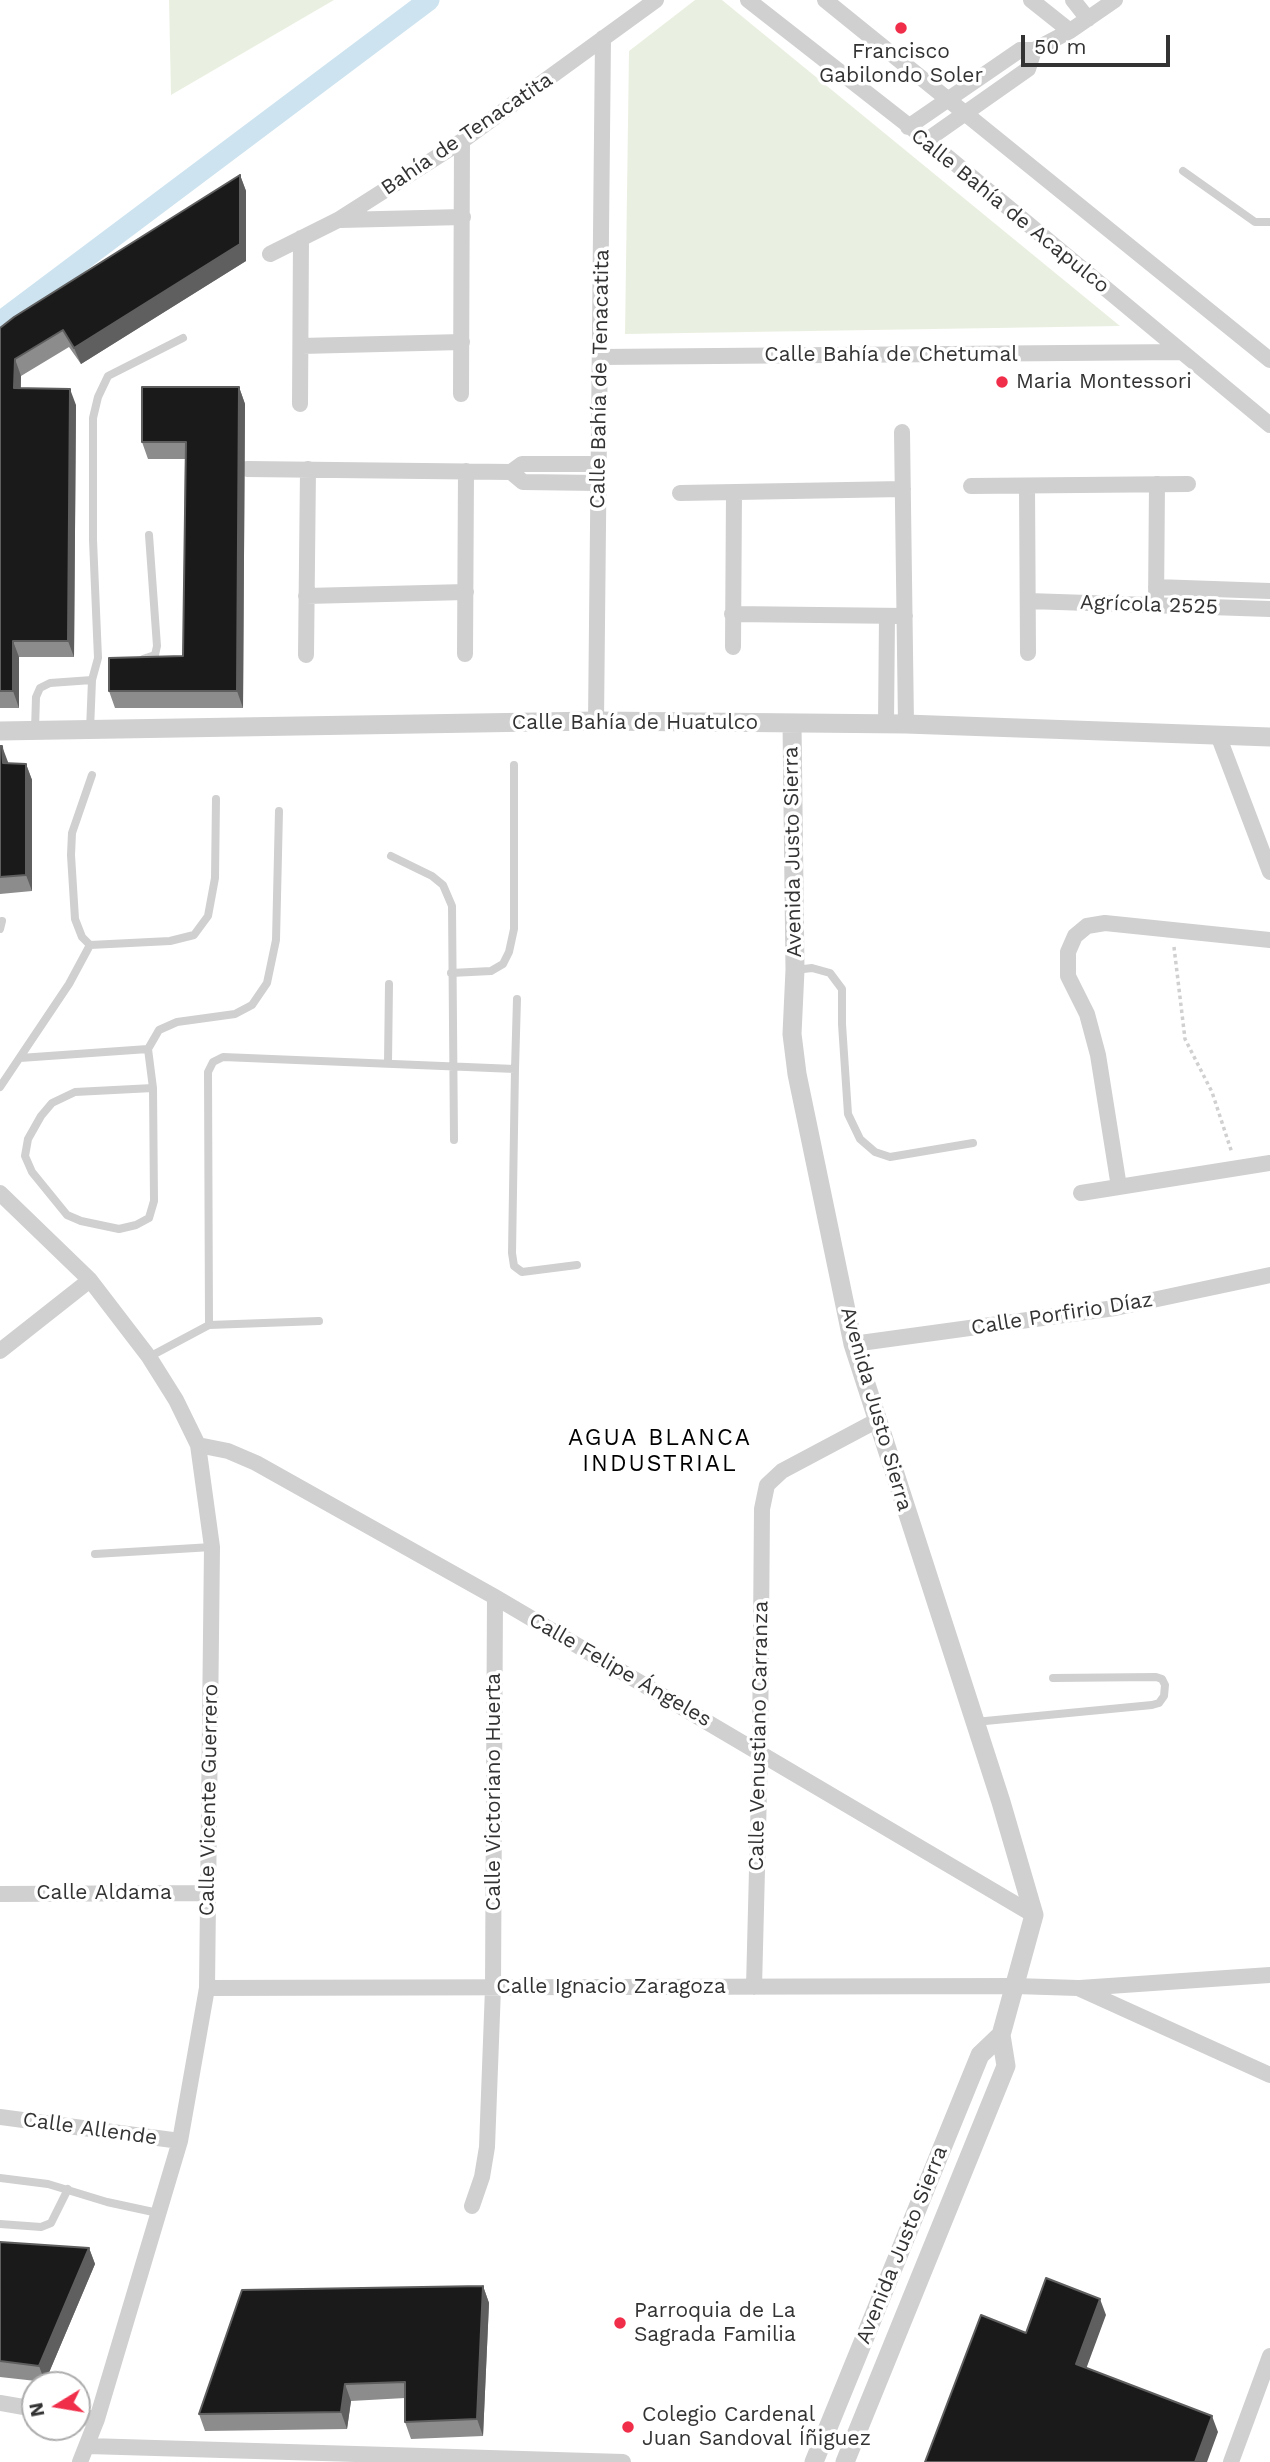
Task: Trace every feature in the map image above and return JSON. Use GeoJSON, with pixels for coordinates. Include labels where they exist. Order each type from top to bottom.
{"type":"FeatureCollection","features":[{"type":"Feature","properties":{"kind":"street","name":"Bahía de Tenacatita"},"geometry":{"type":"LineString","coordinates":[[270,254],[338,220],[462,141],[656,0]]}},
{"type":"Feature","properties":{"kind":"street","name":"Calle Bahía de Acapulco"},"geometry":{"type":"LineString","coordinates":[[748,0],[927,140],[1270,425]]}},
{"type":"Feature","properties":{"kind":"street"},"geometry":{"type":"LineString","coordinates":[[825,0],[1270,360]]}},
{"type":"Feature","properties":{"kind":"street"},"geometry":{"type":"LineString","coordinates":[[1031,0],[1070,32]]}},
{"type":"Feature","properties":{"kind":"street"},"geometry":{"type":"LineString","coordinates":[[1073,0],[1087,19]]}},
{"type":"Feature","properties":{"kind":"street"},"geometry":{"type":"LineString","coordinates":[[908,127],[1020,50],[1034,50],[1070,32],[1115,0]]}},
{"type":"Feature","properties":{"kind":"street","name":"Calle Bahía de Tenacatita"},"geometry":{"type":"LineString","coordinates":[[597,721],[603,38]]}},
{"type":"Feature","properties":{"kind":"street"},"geometry":{"type":"LineString","coordinates":[[927,140],[1028,69],[1034,50]]}},
{"type":"Feature","properties":{"kind":"street"},"geometry":{"type":"LineString","coordinates":[[461,394],[462,141]]}},
{"type":"Feature","properties":{"kind":"street"},"geometry":{"type":"LineString","coordinates":[[338,220],[463,217]]}},
{"type":"Feature","properties":{"kind":"street"},"geometry":{"type":"LineString","coordinates":[[300,404],[301,238]]}},
{"type":"Feature","properties":{"kind":"street"},"geometry":{"type":"LineString","coordinates":[[301,346],[462,342]]}},
{"type":"Feature","properties":{"kind":"street","name":"Calle Bahía de Chetumal"},"geometry":{"type":"LineString","coordinates":[[600,357],[1181,352]]}},
{"type":"Feature","properties":{"kind":"street"},"geometry":{"type":"LineString","coordinates":[[896,723],[905,616],[902,432]]}},
{"type":"Feature","properties":{"kind":"street"},"geometry":{"type":"LineString","coordinates":[[247,469],[511,472],[522,464],[599,464]]}},
{"type":"Feature","properties":{"kind":"street"},"geometry":{"type":"LineString","coordinates":[[306,655],[308,469]]}},
{"type":"Feature","properties":{"kind":"street"},"geometry":{"type":"LineString","coordinates":[[465,654],[466,471]]}},
{"type":"Feature","properties":{"kind":"street"},"geometry":{"type":"LineString","coordinates":[[511,472],[523,482],[599,483]]}},
{"type":"Feature","properties":{"kind":"street"},"geometry":{"type":"LineString","coordinates":[[1156,606],[1157,484]]}},
{"type":"Feature","properties":{"kind":"street"},"geometry":{"type":"LineString","coordinates":[[971,486],[1188,484]]}},
{"type":"Feature","properties":{"kind":"street"},"geometry":{"type":"LineString","coordinates":[[1027,486],[1028,653]]}},
{"type":"Feature","properties":{"kind":"street"},"geometry":{"type":"LineString","coordinates":[[680,493],[903,489]]}},
{"type":"Feature","properties":{"kind":"street"},"geometry":{"type":"LineString","coordinates":[[733,647],[734,492]]}},
{"type":"Feature","properties":{"kind":"street"},"geometry":{"type":"LineString","coordinates":[[1156,587],[1270,591]]}},
{"type":"Feature","properties":{"kind":"street"},"geometry":{"type":"LineString","coordinates":[[306,596],[466,592]]}},
{"type":"Feature","properties":{"kind":"street","name":"Agrícola 2525"},"geometry":{"type":"LineString","coordinates":[[1028,601],[1270,609]]}},
{"type":"Feature","properties":{"kind":"street"},"geometry":{"type":"LineString","coordinates":[[732,614],[905,616]]}},
{"type":"Feature","properties":{"kind":"street"},"geometry":{"type":"LineString","coordinates":[[887,616],[896,723]]}},
{"type":"Feature","properties":{"kind":"street","name":"Calle Bahía de Huatulco"},"geometry":{"type":"LineString","coordinates":[[0,731],[597,721],[896,723],[1270,737]]}},
{"type":"Feature","properties":{"kind":"street","name":"Avenida Justo Sierra"},"geometry":{"type":"LineString","coordinates":[[792,723],[795,970],[792,1034],[797,1074],[853,1344],[1034,1915],[1001,2035],[1006,2066],[845,2462]]}},
{"type":"Feature","properties":{"kind":"street"},"geometry":{"type":"LineString","coordinates":[[1219,735],[1270,872]]}},
{"type":"Feature","properties":{"kind":"street"},"geometry":{"type":"LineString","coordinates":[[1119,1187],[1098,1055],[1087,1014],[1068,976],[1068,952],[1074,936],[1087,926],[1105,923],[1270,940]]}},
{"type":"Feature","properties":{"kind":"street"},"geometry":{"type":"LineString","coordinates":[[1081,1193],[1270,1163]]}},
{"type":"Feature","properties":{"kind":"street","name":"Calle Vicente Guerrero"},"geometry":{"type":"LineString","coordinates":[[0,1193],[90,1280],[149,1357],[176,1400],[198,1445],[212,1546],[207,1988],[180,2141],[97,2419],[80,2462]]}},
{"type":"Feature","properties":{"kind":"street","name":"Calle Porfirio Díaz"},"geometry":{"type":"LineString","coordinates":[[853,1344],[1115,1308],[1270,1275]]}},
{"type":"Feature","properties":{"kind":"street"},"geometry":{"type":"LineString","coordinates":[[0,1351],[90,1280]]}},
{"type":"Feature","properties":{"kind":"street","name":"Calle Venustiano Carranza"},"geometry":{"type":"LineString","coordinates":[[754,1987],[762,1509],[767,1485],[782,1471],[876,1421]]}},
{"type":"Feature","properties":{"kind":"street","name":"Calle Felipe Ángeles"},"geometry":{"type":"LineString","coordinates":[[198,1445],[228,1451],[256,1463],[495,1597],[1034,1915]]}},
{"type":"Feature","properties":{"kind":"street","name":"Calle Victoriano Huerta"},"geometry":{"type":"LineString","coordinates":[[472,2206],[482,2177],[487,2147],[493,1988],[495,1597]]}},
{"type":"Feature","properties":{"kind":"street","name":"Calle Aldama"},"geometry":{"type":"LineString","coordinates":[[0,1894],[207,1893]]}},
{"type":"Feature","properties":{"kind":"street"},"geometry":{"type":"LineString","coordinates":[[1015,1986],[1077,1988],[1270,1975]]}},
{"type":"Feature","properties":{"kind":"street","name":"Calle Ignacio Zaragoza"},"geometry":{"type":"LineString","coordinates":[[207,1988],[1015,1986]]}},
{"type":"Feature","properties":{"kind":"street"},"geometry":{"type":"LineString","coordinates":[[1077,1988],[1270,2075]]}},
{"type":"Feature","properties":{"kind":"street","name":"Avenida Justo Sierra"},"geometry":{"type":"LineString","coordinates":[[814,2462],[980,2055],[1001,2035]]}},
{"type":"Feature","properties":{"kind":"street","name":"Calle Allende"},"geometry":{"type":"LineString","coordinates":[[0,2117],[180,2141]]}},
{"type":"Feature","properties":{"kind":"street"},"geometry":{"type":"LineString","coordinates":[[870,2322],[897,2332]]}},
{"type":"Feature","properties":{"kind":"street"},"geometry":{"type":"LineString","coordinates":[[1231,2462],[1270,2356]]}},
{"type":"Feature","properties":{"kind":"street"},"geometry":{"type":"LineString","coordinates":[[0,2403],[21,2407]]}},
{"type":"Feature","properties":{"kind":"street"},"geometry":{"type":"LineString","coordinates":[[91,2418],[97,2419]]}},
{"type":"Feature","properties":{"kind":"street"},"geometry":{"type":"LineString","coordinates":[[88,2446],[622,2462]]}},
{"type":"Feature","properties":{"kind":"lane"},"geometry":{"type":"LineString","coordinates":[[1183,171],[1255,222],[1270,222]]}},
{"type":"Feature","properties":{"kind":"lane"},"geometry":{"type":"LineString","coordinates":[[90,730],[92,680],[98,658],[93,540],[93,418],[98,397],[108,376],[183,338]]}},
{"type":"Feature","properties":{"kind":"lane"},"geometry":{"type":"LineString","coordinates":[[135,659],[148,659],[155,655],[157,646],[149,535]]}},
{"type":"Feature","properties":{"kind":"lane"},"geometry":{"type":"LineString","coordinates":[[98,658],[111,658]]}},
{"type":"Feature","properties":{"kind":"lane"},"geometry":{"type":"LineString","coordinates":[[35,730],[36,697],[40,688],[50,683],[92,680]]}},
{"type":"Feature","properties":{"kind":"lane"},"geometry":{"type":"LineString","coordinates":[[451,973],[491,971],[503,964],[509,952],[514,929],[514,765]]}},
{"type":"Feature","properties":{"kind":"lane"},"geometry":{"type":"LineString","coordinates":[[92,775],[72,833],[71,855],[75,919],[82,937],[90,945],[170,941],[194,935],[208,916],[215,878],[216,799]]}},
{"type":"Feature","properties":{"kind":"lane"},"geometry":{"type":"LineString","coordinates":[[153,1088],[75,1092],[52,1103],[41,1116],[28,1139],[25,1156],[32,1172],[67,1215],[89,1224],[119,1228],[136,1226],[149,1218],[154,1201],[153,1088],[148,1049],[159,1030],[177,1021],[235,1014],[252,1005],[267,983],[276,940],[279,811]]}},
{"type":"Feature","properties":{"kind":"lane"},"geometry":{"type":"LineString","coordinates":[[391,856],[443,884],[452,906],[454,1140]]}},
{"type":"Feature","properties":{"kind":"lane"},"geometry":{"type":"LineString","coordinates":[[0,1087],[69,984],[90,945]]}},
{"type":"Feature","properties":{"kind":"lane"},"geometry":{"type":"LineString","coordinates":[[795,970],[812,968],[830,972],[842,989],[848,1114],[860,1139],[875,1152],[890,1157],[973,1143]]}},
{"type":"Feature","properties":{"kind":"lane"},"geometry":{"type":"LineString","coordinates":[[388,1063],[389,984]]}},
{"type":"Feature","properties":{"kind":"lane"},"geometry":{"type":"LineString","coordinates":[[517,999],[512,1253],[514,1266],[522,1272],[577,1265]]}},
{"type":"Feature","properties":{"kind":"lane"},"geometry":{"type":"LineString","coordinates":[[20,1058],[148,1049]]}},
{"type":"Feature","properties":{"kind":"lane"},"geometry":{"type":"LineString","coordinates":[[209,1325],[208,1072],[213,1062],[223,1057],[515,1069]]}},
{"type":"Feature","properties":{"kind":"lane"},"geometry":{"type":"LineString","coordinates":[[149,1357],[209,1325],[319,1321]]}},
{"type":"Feature","properties":{"kind":"lane"},"geometry":{"type":"LineString","coordinates":[[95,1554],[212,1546]]}},
{"type":"Feature","properties":{"kind":"lane"},"geometry":{"type":"LineString","coordinates":[[975,1722],[1152,1705],[1159,1703],[1164,1696],[1166,1685],[1156,1677],[1053,1678]]}},
{"type":"Feature","properties":{"kind":"lane"},"geometry":{"type":"LineString","coordinates":[[0,2178],[68,2189],[107,2202],[158,2213]]}},
{"type":"Feature","properties":{"kind":"lane"},"geometry":{"type":"LineString","coordinates":[[0,2224],[41,2227],[51,2223],[68,2189]]}},
{"type":"Feature","properties":{"kind":"path"},"geometry":{"type":"LineString","coordinates":[[1172,929],[1185,1039],[1212,1092],[1236,1168]]}},
{"type":"Feature","properties":{"kind":"green space"},"geometry":{"type":"Polygon","coordinates":[[[169,0],[334,0],[171,95],[169,0]]]}},
{"type":"Feature","properties":{"kind":"green space"},"geometry":{"type":"Polygon","coordinates":[[[695,0],[722,0],[1120,326],[625,334],[629,51],[695,0]]]}},
{"type":"Feature","properties":{"kind":"building"},"geometry":{"type":"Polygon","coordinates":[[[240,175],[240,244],[74,348],[63,330],[15,359],[14,388],[70,389],[68,641],[13,641],[13,691],[0,691],[0,328],[240,175]]]}},
{"type":"Feature","properties":{"kind":"building"},"geometry":{"type":"Polygon","coordinates":[[[142,387],[239,387],[237,691],[109,691],[109,658],[183,656],[186,442],[142,442],[142,387]]]}},
{"type":"Feature","properties":{"kind":"building"},"geometry":{"type":"Polygon","coordinates":[[[0,746],[3,763],[26,764],[26,875],[0,877],[0,746]]]}},
{"type":"Feature","properties":{"kind":"building"},"geometry":{"type":"Polygon","coordinates":[[[0,2242],[89,2248],[39,2366],[0,2361],[0,2242]]]}},
{"type":"Feature","properties":{"kind":"building"},"geometry":{"type":"Polygon","coordinates":[[[1046,2278],[1100,2299],[1076,2364],[1212,2416],[1195,2462],[925,2462],[981,2315],[1026,2333],[1046,2278]]]}},
{"type":"Feature","properties":{"kind":"building"},"geometry":{"type":"Polygon","coordinates":[[[483,2286],[477,2419],[405,2422],[405,2382],[345,2384],[341,2412],[199,2414],[242,2290],[483,2286]]]}},
{"type":"Feature","properties":{"kind":"waterway"},"geometry":{"type":"LineString","coordinates":[[0,322],[429,0]]}},
{"type":"Feature","properties":{"kind":"place","name":"Francisco Gabilondo Soler"},"geometry":{"type":"Point","coordinates":[901,28]}},
{"type":"Feature","properties":{"kind":"place","name":"Maria Montessori"},"geometry":{"type":"Point","coordinates":[1002,382]}},
{"type":"Feature","properties":{"kind":"place","name":"Parroquia de La Sagrada Familia"},"geometry":{"type":"Point","coordinates":[620,2323]}},
{"type":"Feature","properties":{"kind":"place","name":"Colegio Cardenal Juan Sandoval Íñiguez"},"geometry":{"type":"Point","coordinates":[628,2427]}},
{"type":"Feature","properties":{"kind":"district","name":"AGUA BLANCA INDUSTRIAL"},"geometry":{"type":"Point","coordinates":[660,1451]}}]}
